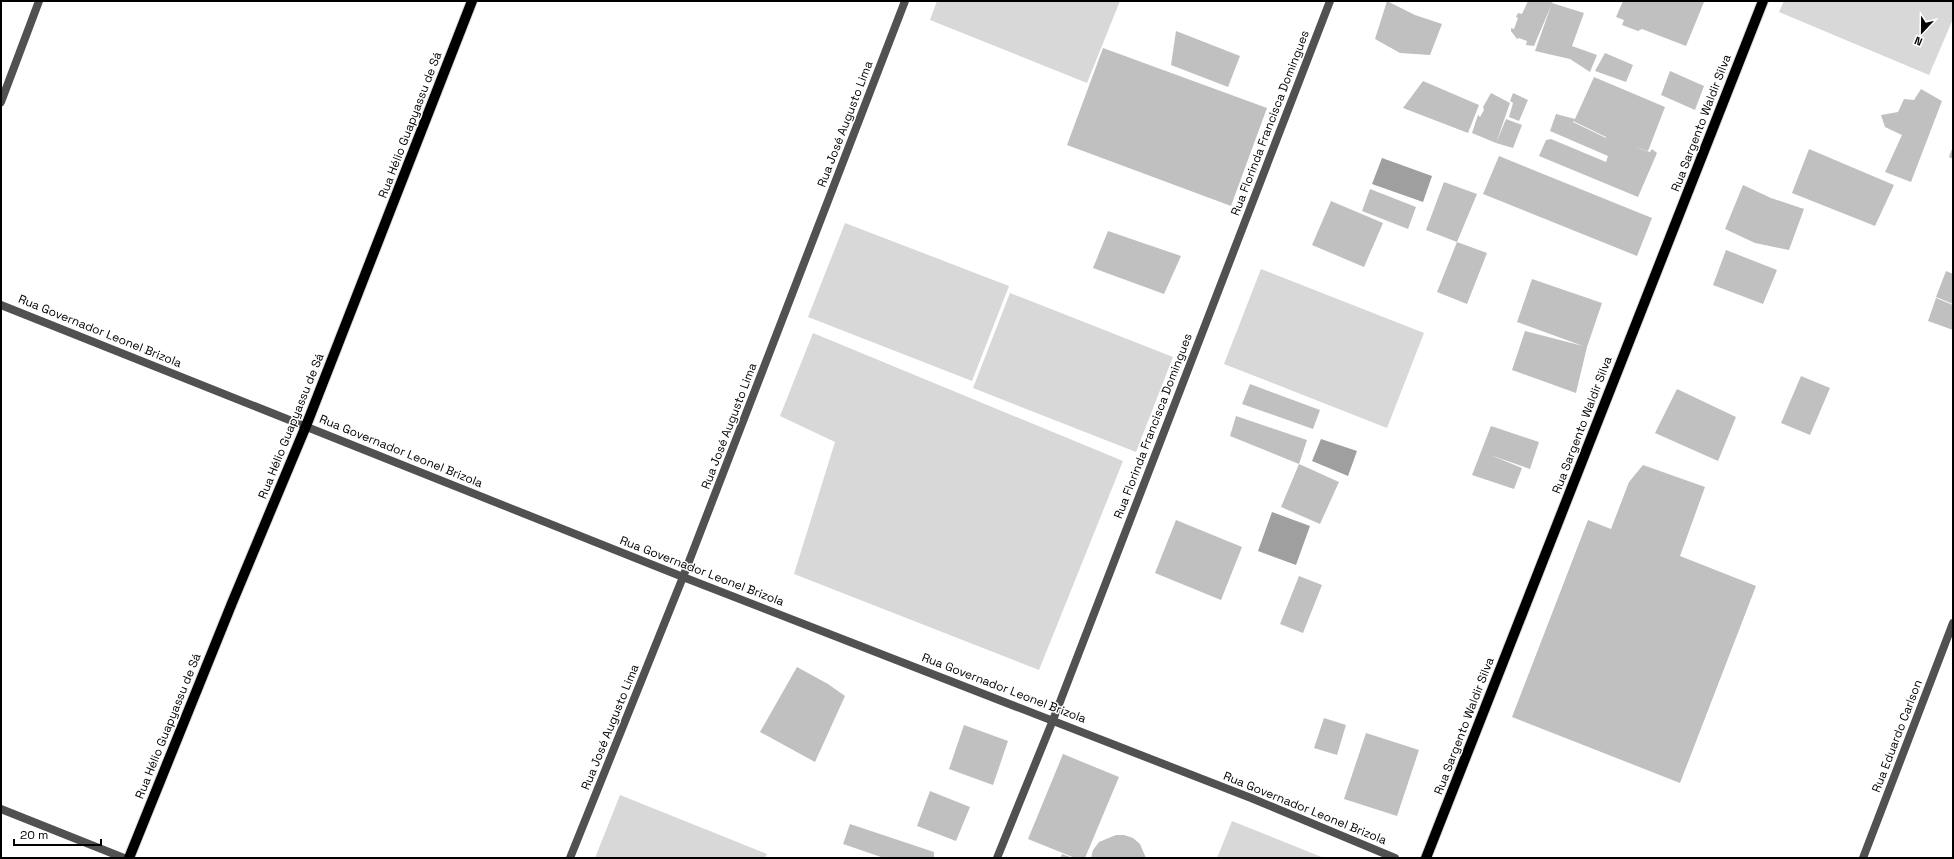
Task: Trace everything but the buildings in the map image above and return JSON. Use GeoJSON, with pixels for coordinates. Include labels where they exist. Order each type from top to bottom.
{"type":"FeatureCollection","features":[{"type":"Feature","properties":{"kind":"main road","name":"Rua Hélio Guapyassu de Sá"},"geometry":{"type":"LineString","coordinates":[[128,858],[306,426],[472,1]]}},
{"type":"Feature","properties":{"kind":"main road","name":"Rua Sargento Waldir Silva"},"geometry":{"type":"LineString","coordinates":[[1426,858],[1763,1]]}},
{"type":"Feature","properties":{"kind":"street"},"geometry":{"type":"LineString","coordinates":[[1,102],[39,1]]}},
{"type":"Feature","properties":{"kind":"street","name":"Rua José Augusto Lima"},"geometry":{"type":"LineString","coordinates":[[570,858],[684,577],[905,1]]}},
{"type":"Feature","properties":{"kind":"street","name":"Rua Florinda Francisca Domingues"},"geometry":{"type":"LineString","coordinates":[[997,858],[1053,720],[1330,1]]}},
{"type":"Feature","properties":{"kind":"street","name":"Rua Governador Leonel Brizola"},"geometry":{"type":"LineString","coordinates":[[1,305],[684,577],[1251,798],[1395,858]]}},
{"type":"Feature","properties":{"kind":"street","name":"Rua Eduardo Carlson"},"geometry":{"type":"LineString","coordinates":[[1863,858],[1953,623]]}},
{"type":"Feature","properties":{"kind":"street"},"geometry":{"type":"LineString","coordinates":[[1,809],[124,858]]}},
{"type":"Feature","properties":{"kind":"shaded area"},"geometry":{"type":"Polygon","coordinates":[[[937,1],[1120,1],[1087,83],[930,20],[937,1]]]}},
{"type":"Feature","properties":{"kind":"shaded area"},"geometry":{"type":"Polygon","coordinates":[[[1784,1],[1953,1],[1953,19],[1929,75],[1779,12],[1784,1]]]}},
{"type":"Feature","properties":{"kind":"shaded area"},"geometry":{"type":"Polygon","coordinates":[[[1382,158],[1432,176],[1423,202],[1372,184],[1382,158]]]}},
{"type":"Feature","properties":{"kind":"shaded area"},"geometry":{"type":"Polygon","coordinates":[[[845,223],[1009,286],[972,381],[808,317],[845,223]]]}},
{"type":"Feature","properties":{"kind":"shaded area"},"geometry":{"type":"Polygon","coordinates":[[[1261,269],[1424,333],[1387,428],[1224,364],[1261,269]]]}},
{"type":"Feature","properties":{"kind":"shaded area"},"geometry":{"type":"Polygon","coordinates":[[[1010,293],[1173,357],[1136,452],[973,388],[1010,293]]]}},
{"type":"Feature","properties":{"kind":"shaded area"},"geometry":{"type":"Polygon","coordinates":[[[813,333],[1123,461],[1039,670],[794,574],[835,442],[780,416],[813,333]]]}},
{"type":"Feature","properties":{"kind":"shaded area"},"geometry":{"type":"Polygon","coordinates":[[[1321,439],[1357,451],[1348,476],[1312,461],[1321,439]]]}},
{"type":"Feature","properties":{"kind":"shaded area"},"geometry":{"type":"Polygon","coordinates":[[[1272,512],[1310,526],[1296,565],[1258,551],[1272,512]]]}},
{"type":"Feature","properties":{"kind":"shaded area"},"geometry":{"type":"Polygon","coordinates":[[[620,795],[767,854],[765,858],[595,858],[620,795]]]}},
{"type":"Feature","properties":{"kind":"shaded area"},"geometry":{"type":"Polygon","coordinates":[[[1232,821],[1324,858],[1217,858],[1232,821]]]}}]}
